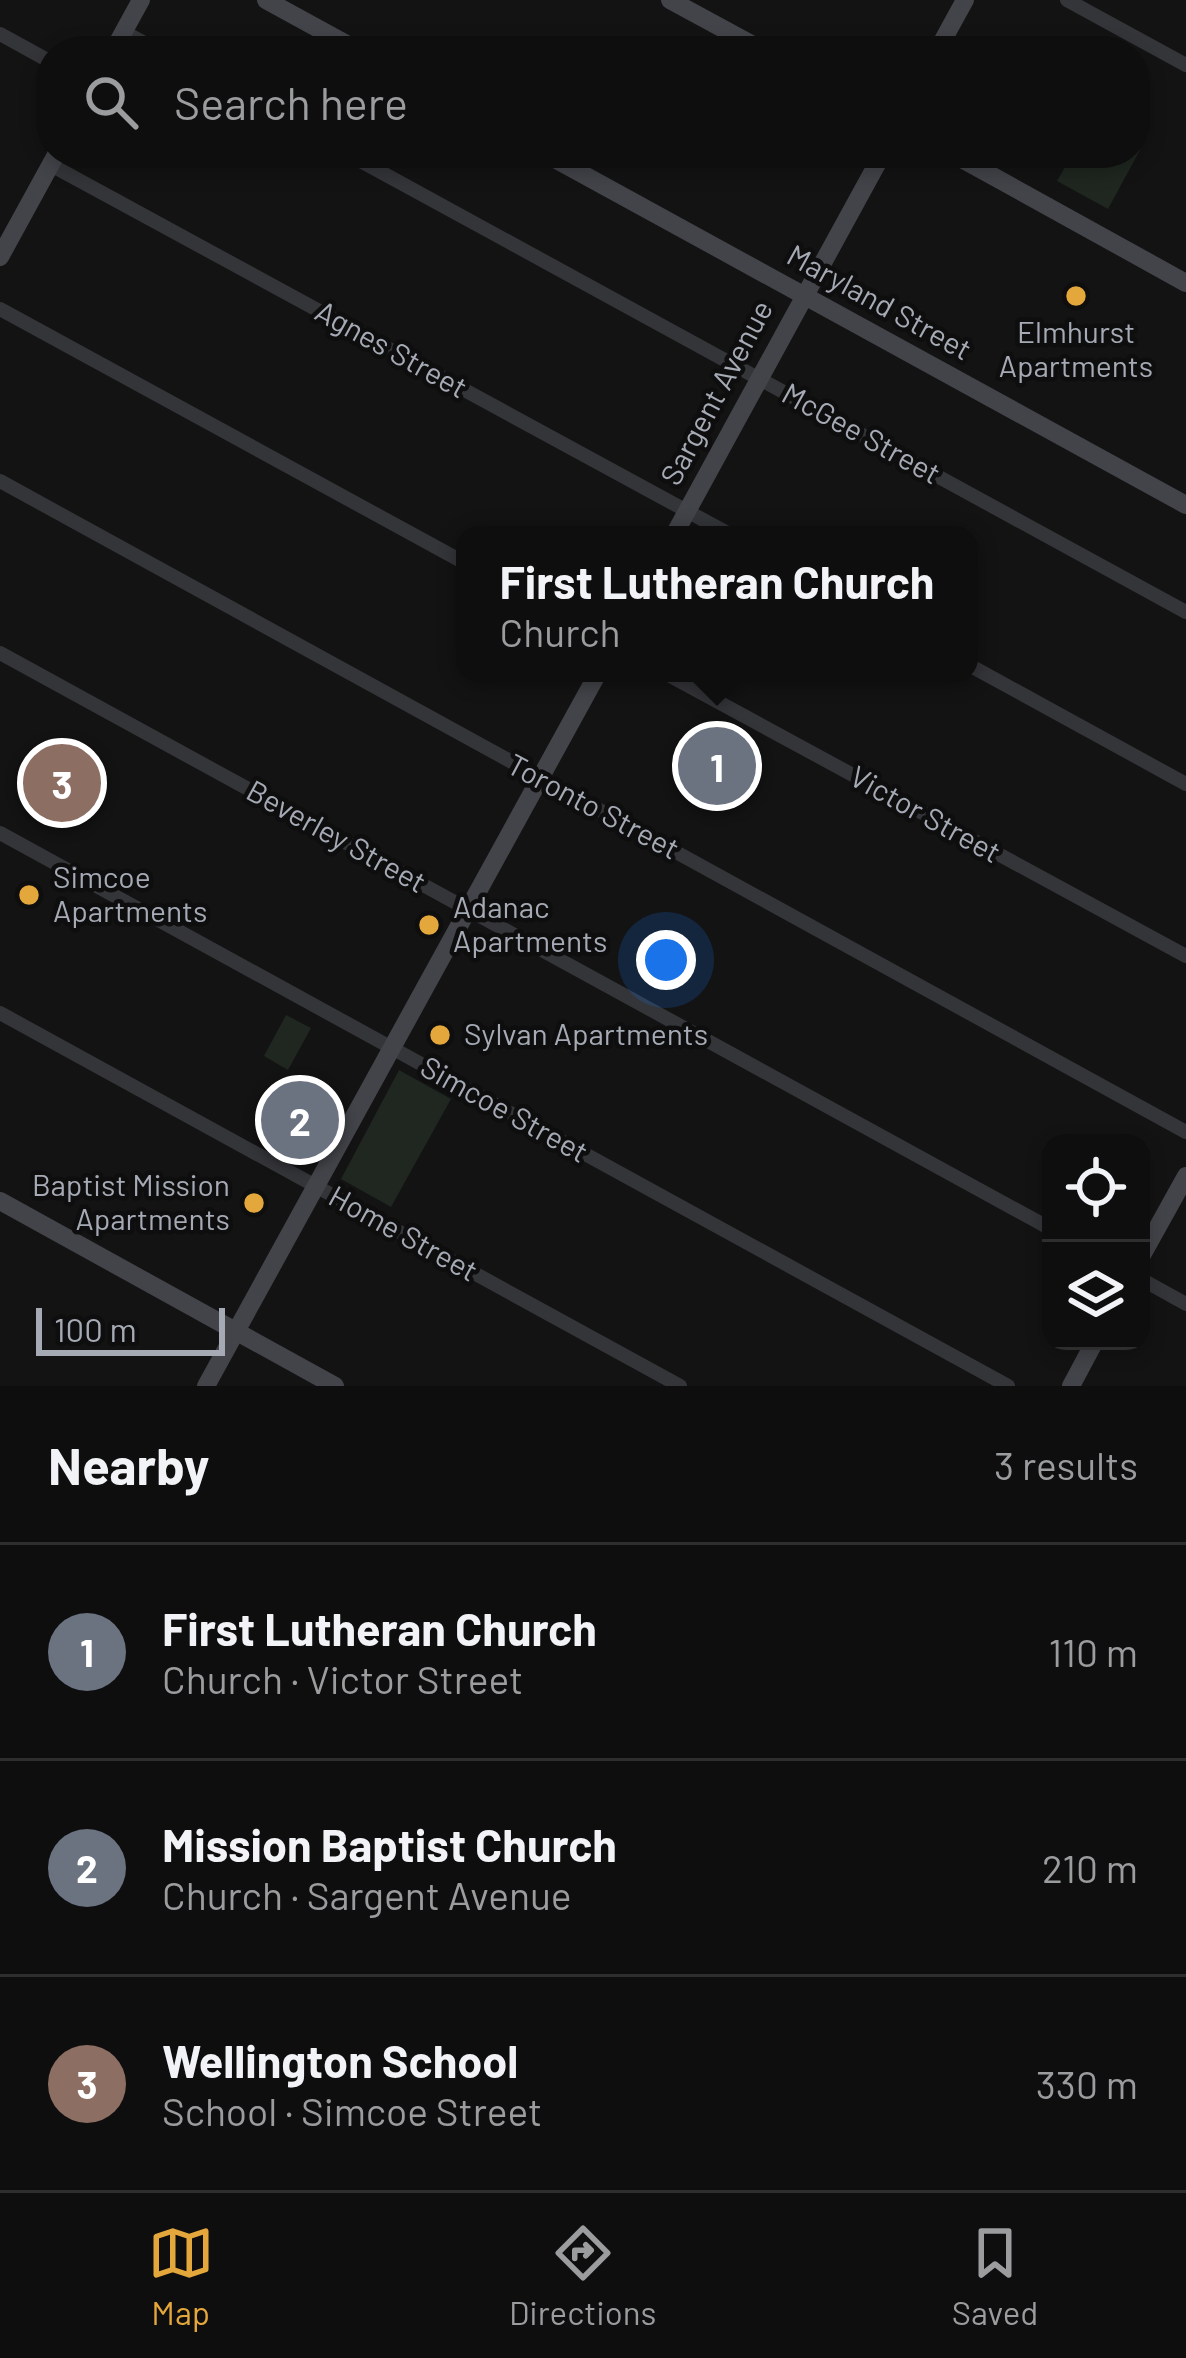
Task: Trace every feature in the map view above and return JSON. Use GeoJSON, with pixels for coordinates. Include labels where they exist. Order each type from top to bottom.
{"type":"FeatureCollection","features":[{"type":"Feature","properties":{"kind":"main road"},"geometry":{"type":"LineString","coordinates":[[122,36],[142,0]]}},
{"type":"Feature","properties":{"kind":"main road"},"geometry":{"type":"LineString","coordinates":[[266,0],[331,36]]}},
{"type":"Feature","properties":{"kind":"main road"},"geometry":{"type":"LineString","coordinates":[[670,0],[736,36]]}},
{"type":"Feature","properties":{"kind":"main road"},"geometry":{"type":"LineString","coordinates":[[946,36],[965,0]]}},
{"type":"Feature","properties":{"kind":"main road"},"geometry":{"type":"LineString","coordinates":[[0,257],[49,168]]}},
{"type":"Feature","properties":{"kind":"main road","name":"Maryland Street"},"geometry":{"type":"LineString","coordinates":[[571,168],[1186,505]]}},
{"type":"Feature","properties":{"kind":"main road","name":"Sargent Avenue"},"geometry":{"type":"LineString","coordinates":[[679,526],[875,168]]}},
{"type":"Feature","properties":{"kind":"main road"},"geometry":{"type":"LineString","coordinates":[[978,168],[1186,283]]}},
{"type":"Feature","properties":{"kind":"main road"},"geometry":{"type":"LineString","coordinates":[[206,1386],[593,682]]}},
{"type":"Feature","properties":{"kind":"main road"},"geometry":{"type":"LineString","coordinates":[[1149,1242],[1186,1176]]}},
{"type":"Feature","properties":{"kind":"main road"},"geometry":{"type":"LineString","coordinates":[[0,1201],[335,1386]]}},
{"type":"Feature","properties":{"kind":"main road"},"geometry":{"type":"LineString","coordinates":[[1071,1386],[1090,1350]]}},
{"type":"Feature","properties":{"kind":"street"},"geometry":{"type":"LineString","coordinates":[[1067,0],[1133,36]]}},
{"type":"Feature","properties":{"kind":"street"},"geometry":{"type":"LineString","coordinates":[[124,32],[131,36]]}},
{"type":"Feature","properties":{"kind":"street"},"geometry":{"type":"LineString","coordinates":[[0,34],[36,54]]}},
{"type":"Feature","properties":{"kind":"street"},"geometry":{"type":"LineString","coordinates":[[1150,45],[1186,65]]}},
{"type":"Feature","properties":{"kind":"street","name":"Agnes Street"},"geometry":{"type":"LineString","coordinates":[[70,168],[715,526]]}},
{"type":"Feature","properties":{"kind":"street","name":"McGee Street"},"geometry":{"type":"LineString","coordinates":[[373,168],[1186,611]]}},
{"type":"Feature","properties":{"kind":"street"},"geometry":{"type":"LineString","coordinates":[[0,309],[456,558]]}},
{"type":"Feature","properties":{"kind":"street","name":"Toronto Street"},"geometry":{"type":"LineString","coordinates":[[0,482],[1186,1132]]}},
{"type":"Feature","properties":{"kind":"street","name":"Beverley Street"},"geometry":{"type":"LineString","coordinates":[[0,653],[1042,1224]]}},
{"type":"Feature","properties":{"kind":"street"},"geometry":{"type":"LineString","coordinates":[[978,670],[1186,784]]}},
{"type":"Feature","properties":{"kind":"street","name":"Victor Street"},"geometry":{"type":"LineString","coordinates":[[682,682],[1186,956]]}},
{"type":"Feature","properties":{"kind":"street","name":"Simcoe Street"},"geometry":{"type":"LineString","coordinates":[[0,833],[1008,1386]]}},
{"type":"Feature","properties":{"kind":"street","name":"Home Street"},"geometry":{"type":"LineString","coordinates":[[0,1013],[680,1386]]}},
{"type":"Feature","properties":{"kind":"street"},"geometry":{"type":"LineString","coordinates":[[1150,1284],[1186,1304]]}},
{"type":"Feature","properties":{"kind":"shaded area"},"geometry":{"type":"Polygon","coordinates":[[[1064,168],[1130,168],[1108,209],[1057,181],[1064,168]]]}},
{"type":"Feature","properties":{"kind":"shaded area"},"geometry":{"type":"Polygon","coordinates":[[[286,1015],[311,1028],[288,1070],[264,1056],[286,1015]]]}},
{"type":"Feature","properties":{"kind":"shaded area"},"geometry":{"type":"Polygon","coordinates":[[[399,1070],[451,1099],[391,1207],[341,1179],[399,1070]]]}},
{"type":"Feature","properties":{"kind":"place","name":"Elmhurst Apartments"},"geometry":{"type":"Point","coordinates":[1076,296]}},
{"type":"Feature","properties":{"kind":"place","name":"First Lutheran Church"},"geometry":{"type":"Point","coordinates":[717,766]}},
{"type":"Feature","properties":{"kind":"place","name":"Wellington School"},"geometry":{"type":"Point","coordinates":[62,783]}},
{"type":"Feature","properties":{"kind":"place","name":"Simcoe Apartments"},"geometry":{"type":"Point","coordinates":[29,895]}},
{"type":"Feature","properties":{"kind":"place","name":"Adanac Apartments"},"geometry":{"type":"Point","coordinates":[429,925]}},
{"type":"Feature","properties":{"kind":"place","name":"Sylvan Apartments"},"geometry":{"type":"Point","coordinates":[440,1035]}},
{"type":"Feature","properties":{"kind":"place","name":"Mission Baptist Church"},"geometry":{"type":"Point","coordinates":[300,1120]}},
{"type":"Feature","properties":{"kind":"place","name":"Baptist Mission Apartments"},"geometry":{"type":"Point","coordinates":[254,1203]}}]}
